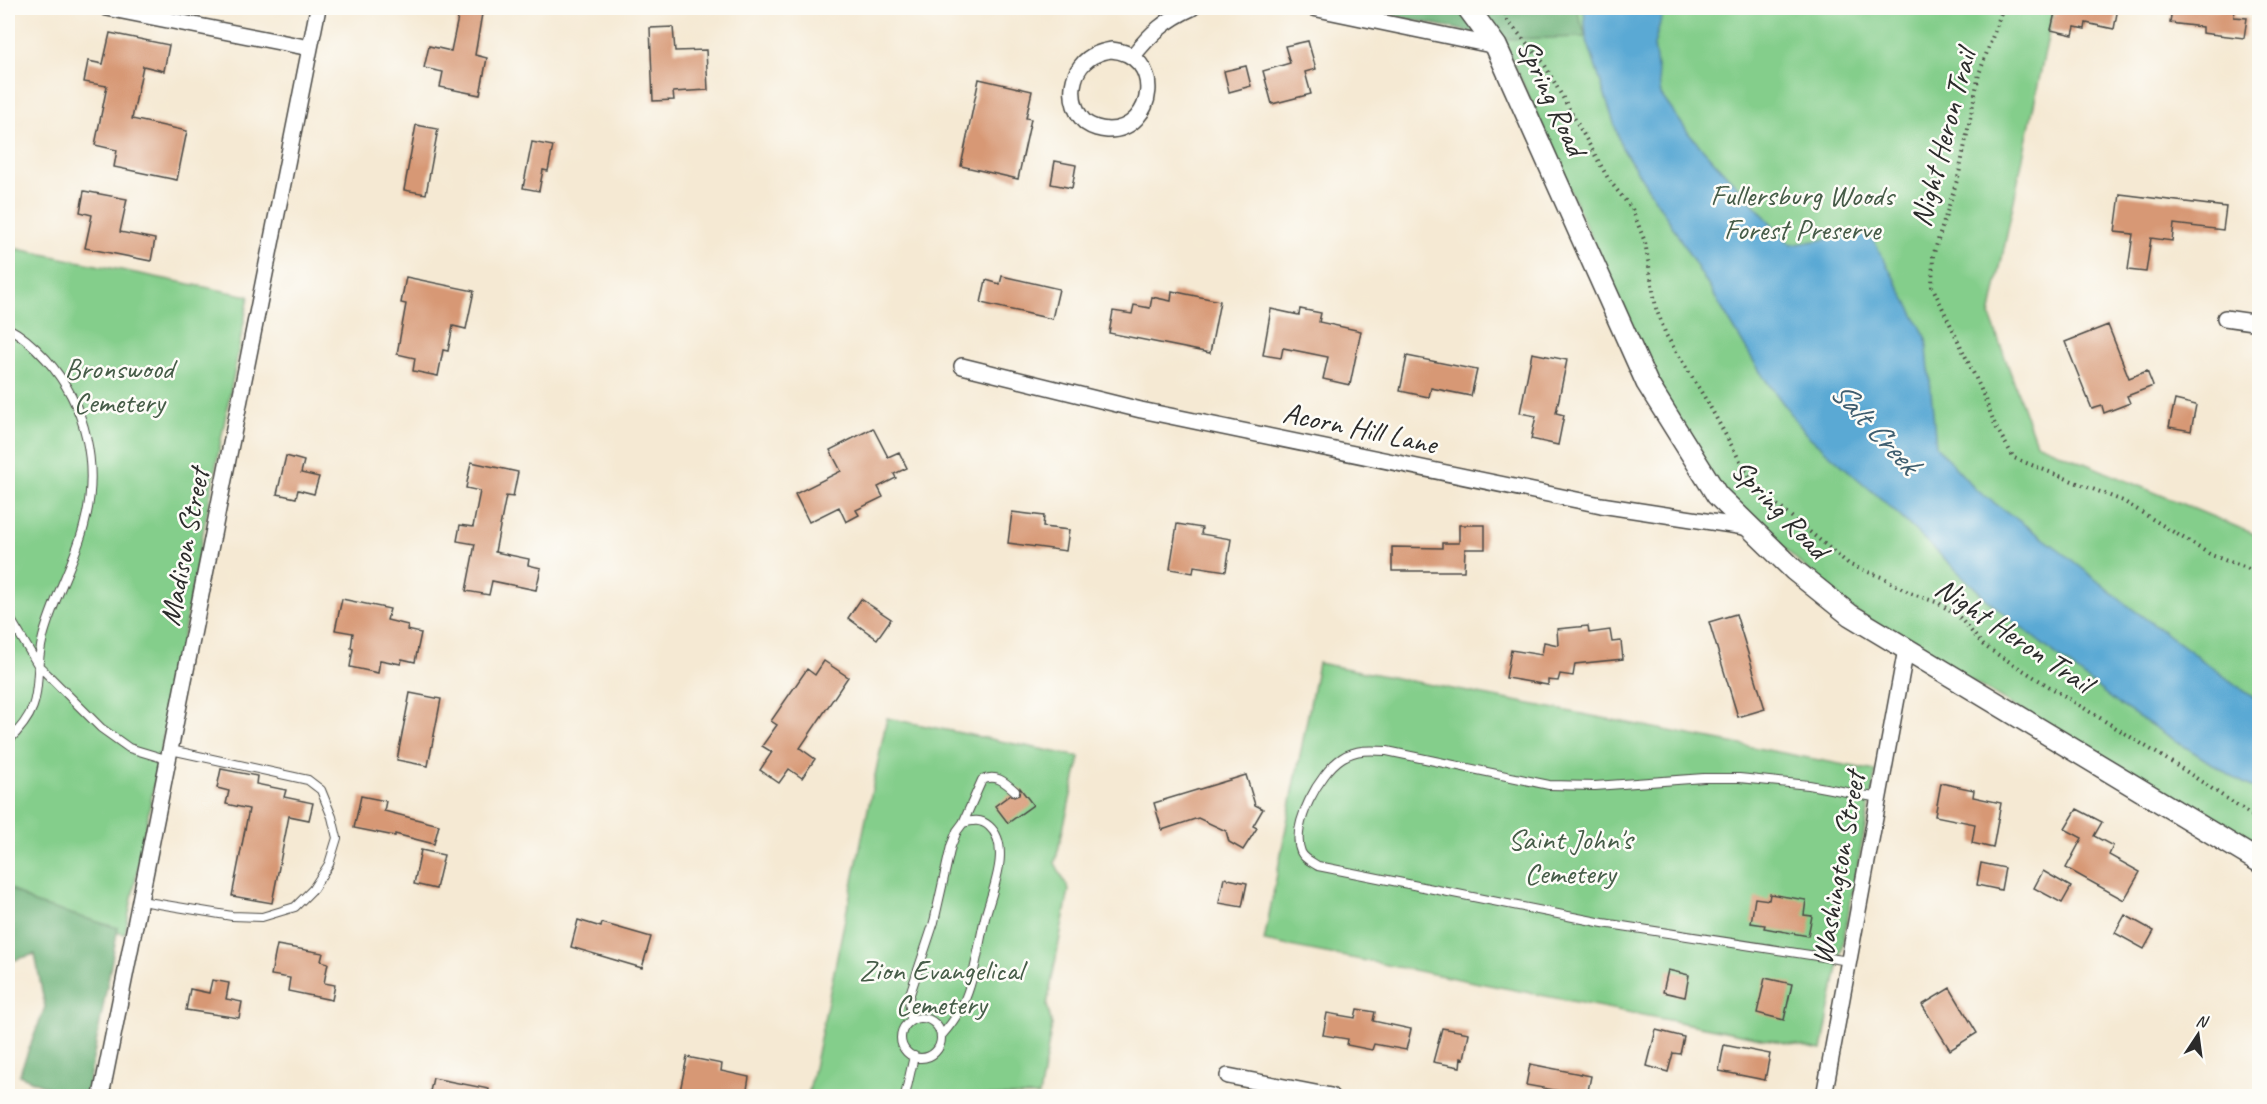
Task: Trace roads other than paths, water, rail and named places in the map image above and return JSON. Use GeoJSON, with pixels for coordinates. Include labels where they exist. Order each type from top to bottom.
{"type":"FeatureCollection","features":[{"type":"Feature","properties":{"kind":"street"},"geometry":{"type":"LineString","coordinates":[[107,8],[310,48]]}},
{"type":"Feature","properties":{"kind":"street","name":"Madison Street"},"geometry":{"type":"LineString","coordinates":[[102,1096],[318,8]]}},
{"type":"Feature","properties":{"kind":"street"},"geometry":{"type":"LineString","coordinates":[[1133,56],[1154,30],[1175,15],[1192,8]]}},
{"type":"Feature","properties":{"kind":"street"},"geometry":{"type":"LineString","coordinates":[[1313,8],[1496,46]]}},
{"type":"Feature","properties":{"kind":"street","name":"Spring Road"},"geometry":{"type":"LineString","coordinates":[[1468,8],[1496,46],[1647,382],[1717,495],[1794,570],[1850,615],[2259,862]]}},
{"type":"Feature","properties":{"kind":"street"},"geometry":{"type":"LineString","coordinates":[[1110,50],[1122,51],[1133,56],[1141,63],[1146,77],[1146,105],[1128,126],[1114,130],[1099,129],[1089,125],[1075,108],[1071,97],[1077,73],[1095,54],[1110,50]]}},
{"type":"Feature","properties":{"kind":"street"},"geometry":{"type":"LineString","coordinates":[[2225,318],[2259,323]]}},
{"type":"Feature","properties":{"kind":"street","name":"Acorn Hill Lane"},"geometry":{"type":"LineString","coordinates":[[962,366],[1142,410],[1600,505],[1751,528]]}},
{"type":"Feature","properties":{"kind":"street","name":"Washington Street"},"geometry":{"type":"LineString","coordinates":[[1824,1096],[1906,649]]}},
{"type":"Feature","properties":{"kind":"street"},"geometry":{"type":"LineString","coordinates":[[1228,1076],[1331,1096]]}},
{"type":"Feature","properties":{"kind":"lane"},"geometry":{"type":"LineString","coordinates":[[8,328],[38,350],[70,390],[84,424],[90,452],[92,478],[84,526],[43,638],[38,665],[36,701],[20,729],[8,741]]}},
{"type":"Feature","properties":{"kind":"lane"},"geometry":{"type":"LineString","coordinates":[[8,615],[38,665],[101,728],[139,752],[170,755],[308,780],[321,790],[332,817],[337,838],[329,864],[313,889],[295,907],[262,917],[232,916],[141,901]]}},
{"type":"Feature","properties":{"kind":"lane"},"geometry":{"type":"LineString","coordinates":[[1849,961],[1603,923],[1326,868],[1318,866],[1302,854],[1299,844],[1300,830],[1307,806],[1316,787],[1330,768],[1342,758],[1368,749],[1549,785],[1583,786],[1739,778],[1799,784],[1879,798]]}},
{"type":"Feature","properties":{"kind":"lane"},"geometry":{"type":"LineString","coordinates":[[911,1020],[909,997],[936,913],[951,846],[957,831],[963,823],[982,780],[990,777],[997,778],[1015,791]]}},
{"type":"Feature","properties":{"kind":"lane"},"geometry":{"type":"LineString","coordinates":[[941,1036],[954,1021],[970,985],[999,870],[1000,849],[993,831],[979,820],[963,823]]}},
{"type":"Feature","properties":{"kind":"lane"},"geometry":{"type":"LineString","coordinates":[[927,1019],[939,1029],[941,1036],[939,1046],[935,1051],[922,1058],[914,1056],[904,1048],[901,1041],[901,1032],[911,1020],[927,1019]]}},
{"type":"Feature","properties":{"kind":"lane"},"geometry":{"type":"LineString","coordinates":[[905,1096],[914,1056]]}},
{"type":"Feature","properties":{"kind":"water","name":"Salt Creek"},"geometry":{"type":"Polygon","coordinates":[[[1584,8],[1664,8],[1654,45],[1661,95],[1690,135],[1791,245],[1869,232],[1926,337],[1936,446],[1975,489],[2061,551],[2123,602],[2259,702],[2259,791],[2234,778],[2118,704],[1993,605],[1887,504],[1806,434],[1762,375],[1668,219],[1622,148],[1586,37],[1584,8]]]}},
{"type":"Feature","properties":{"kind":"park label","name":"Fullersburg Woods Forest Preserve"},"geometry":{"type":"Point","coordinates":[1802,212]}},
{"type":"Feature","properties":{"kind":"park label","name":"Bronswood Cemetery"},"geometry":{"type":"Point","coordinates":[119,386]}},
{"type":"Feature","properties":{"kind":"park label","name":"Saint John's Cemetery"},"geometry":{"type":"Point","coordinates":[1570,856]}},
{"type":"Feature","properties":{"kind":"park label","name":"Zion Evangelical Cemetery"},"geometry":{"type":"Point","coordinates":[941,987]}}]}
